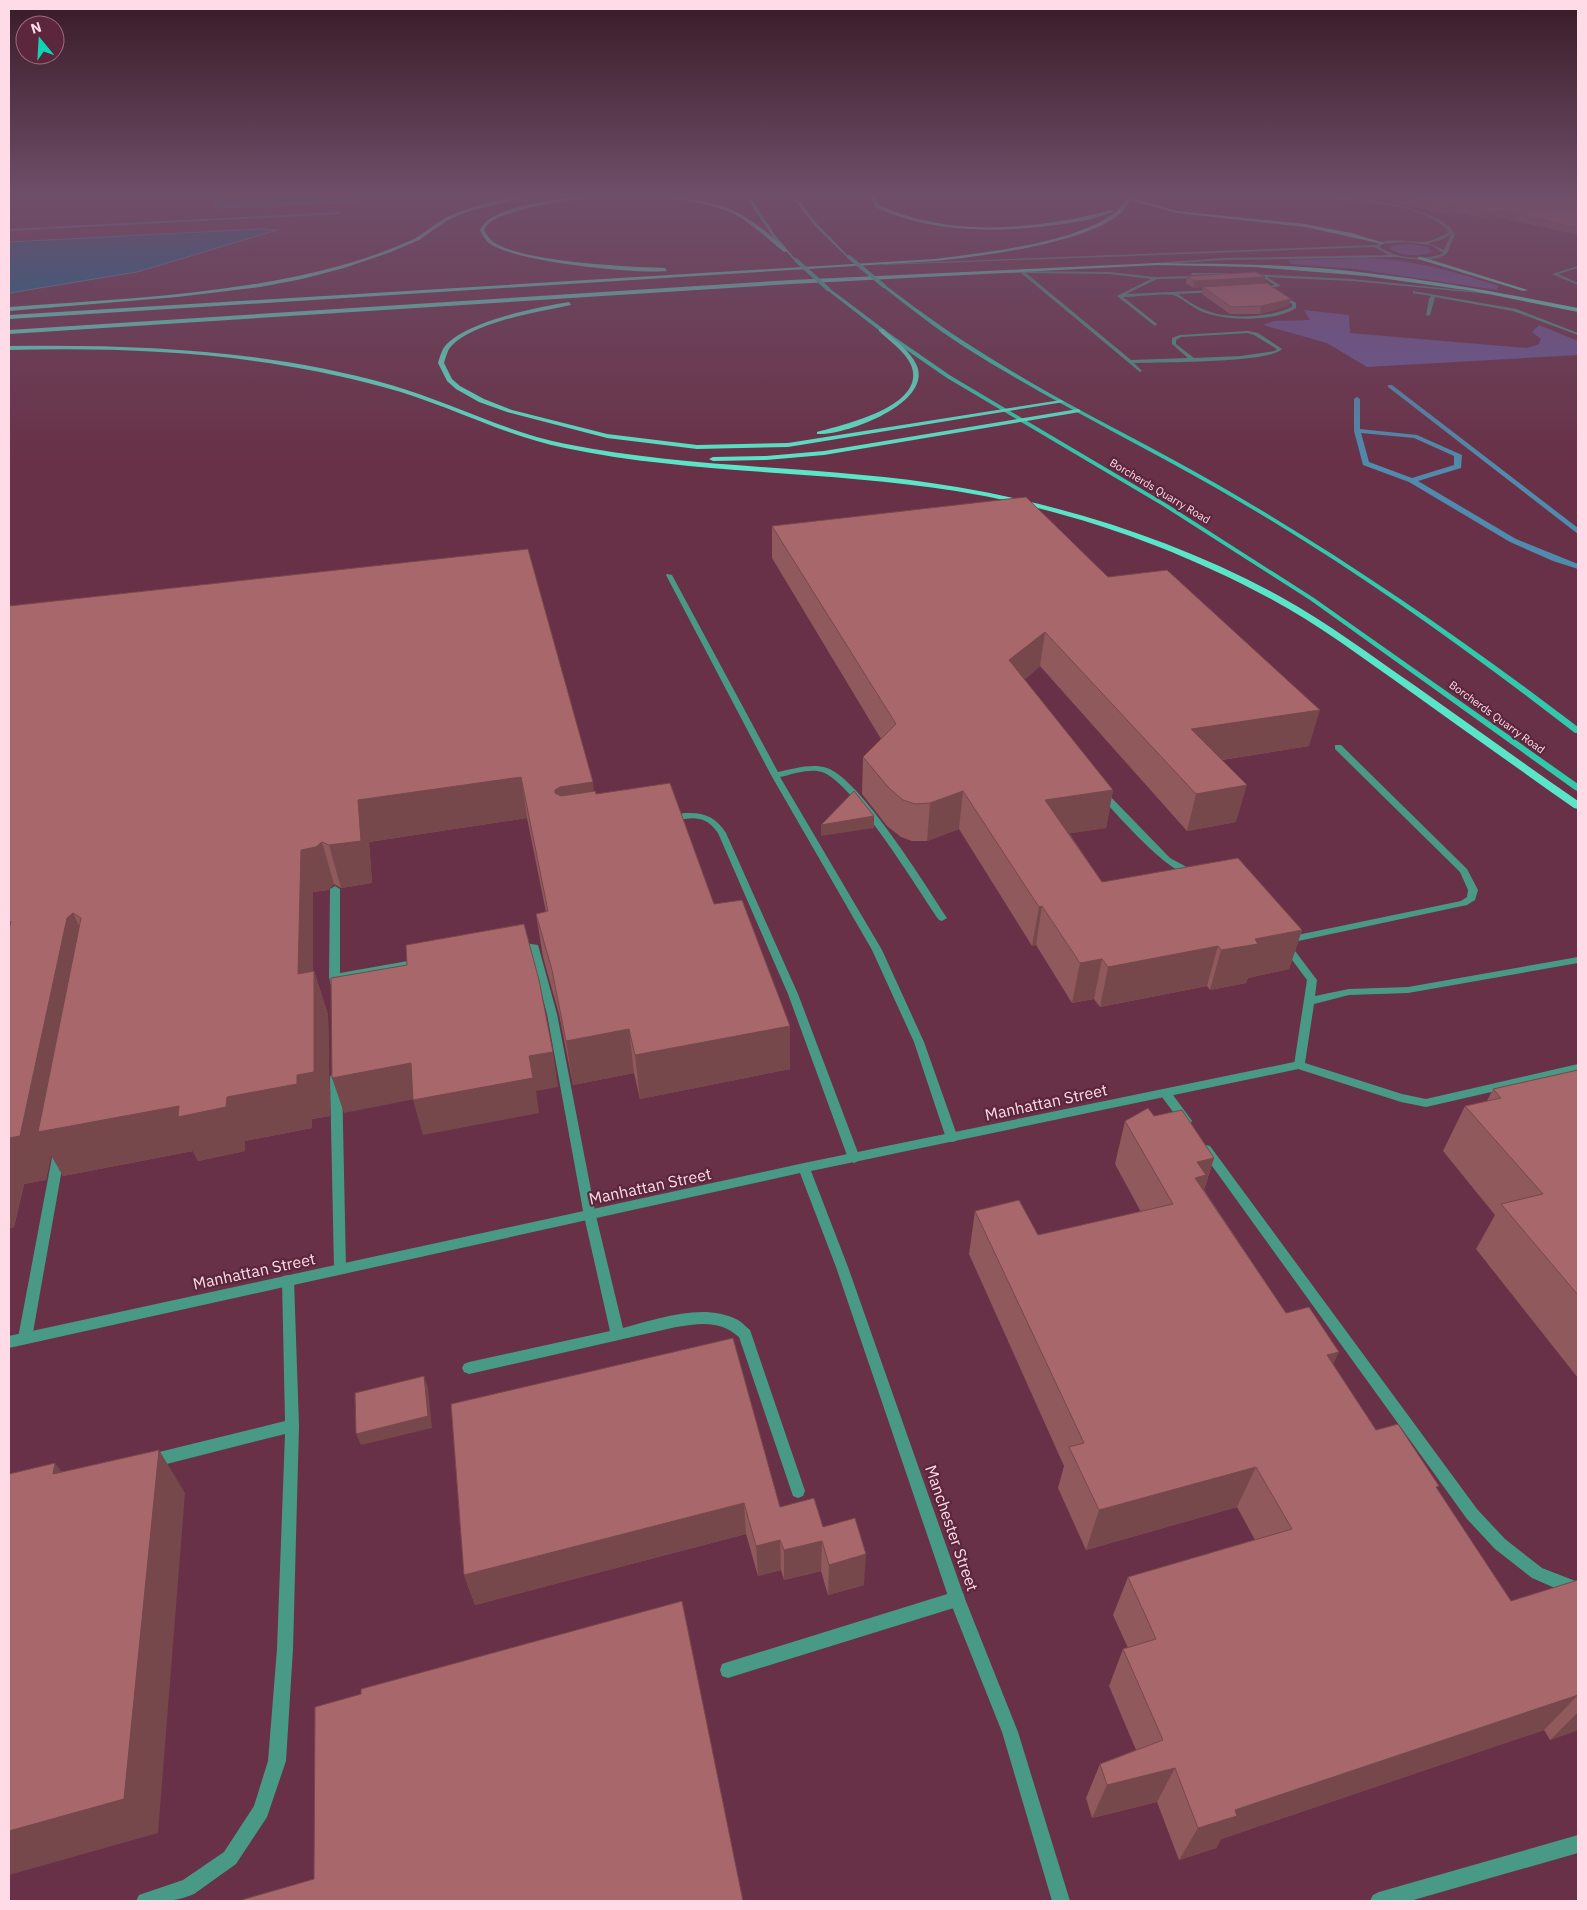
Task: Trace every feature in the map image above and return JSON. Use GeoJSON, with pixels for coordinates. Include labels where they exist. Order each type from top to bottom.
{"type":"FeatureCollection","features":[{"type":"Feature","properties":{"kind":"main road"},"geometry":{"type":"LineString","coordinates":[[9,309],[196,293],[246,286]]}},
{"type":"Feature","properties":{"kind":"main road"},"geometry":{"type":"LineString","coordinates":[[9,318],[514,286]]}},
{"type":"Feature","properties":{"kind":"main road"},"geometry":{"type":"LineString","coordinates":[[9,332],[725,286]]}},
{"type":"Feature","properties":{"kind":"main road"},"geometry":{"type":"LineString","coordinates":[[747,286],[581,302],[542,308],[506,317],[477,328],[456,341],[443,355],[441,365],[453,384],[467,393],[517,413],[586,432],[669,446],[758,447],[808,443],[1061,402]]}},
{"type":"Feature","properties":{"kind":"main road","name":"Borcherds Quarry Road"},"geometry":{"type":"LineString","coordinates":[[825,286],[881,330],[944,374],[1143,492],[1368,637],[1578,788]]}},
{"type":"Feature","properties":{"kind":"main road"},"geometry":{"type":"LineString","coordinates":[[884,286],[950,334],[1061,402],[1218,487],[1341,562],[1460,643],[1578,731]]}},
{"type":"Feature","properties":{"kind":"main road"},"geometry":{"type":"LineString","coordinates":[[1454,286],[1500,293],[1578,310]]}},
{"type":"Feature","properties":{"kind":"main road"},"geometry":{"type":"LineString","coordinates":[[1512,286],[1531,292]]}},
{"type":"Feature","properties":{"kind":"main road"},"geometry":{"type":"LineString","coordinates":[[1559,299],[1578,304]]}},
{"type":"Feature","properties":{"kind":"main road"},"geometry":{"type":"LineString","coordinates":[[586,432],[664,442],[738,442],[806,436],[859,423],[896,405],[908,396],[916,382],[916,372],[912,362],[881,330]]}},
{"type":"Feature","properties":{"kind":"main road"},"geometry":{"type":"LineString","coordinates":[[9,348],[161,350],[226,355],[295,365],[336,372],[409,392],[477,420],[542,440],[616,454],[700,466],[830,473],[970,491],[1076,517],[1157,543],[1224,571],[1312,618],[1578,806]]}},
{"type":"Feature","properties":{"kind":"main road"},"geometry":{"type":"LineString","coordinates":[[616,454],[705,459],[790,457],[1078,411]]}},
{"type":"Feature","properties":{"kind":"street"},"geometry":{"type":"LineString","coordinates":[[1039,286],[1140,371]]}},
{"type":"Feature","properties":{"kind":"street"},"geometry":{"type":"LineString","coordinates":[[1118,296],[1137,286]]}},
{"type":"Feature","properties":{"kind":"street"},"geometry":{"type":"LineString","coordinates":[[1164,286],[1203,310],[1226,315],[1272,315],[1294,308],[1291,302],[1267,288]]}},
{"type":"Feature","properties":{"kind":"street"},"geometry":{"type":"LineString","coordinates":[[1252,289],[1278,286]]}},
{"type":"Feature","properties":{"kind":"street"},"geometry":{"type":"LineString","coordinates":[[1367,286],[1434,295],[1514,310],[1578,334]]}},
{"type":"Feature","properties":{"kind":"street"},"geometry":{"type":"LineString","coordinates":[[1422,286],[1500,293]]}},
{"type":"Feature","properties":{"kind":"street"},"geometry":{"type":"LineString","coordinates":[[1118,296],[1221,291]]}},
{"type":"Feature","properties":{"kind":"street"},"geometry":{"type":"LineString","coordinates":[[1428,315],[1431,298],[1434,295]]}},
{"type":"Feature","properties":{"kind":"street"},"geometry":{"type":"LineString","coordinates":[[1118,296],[1156,325]]}},
{"type":"Feature","properties":{"kind":"street"},"geometry":{"type":"LineString","coordinates":[[1130,362],[1192,359],[1273,353],[1280,349],[1256,334],[1248,332],[1180,336],[1174,339],[1174,344],[1192,359]]}},
{"type":"Feature","properties":{"kind":"street"},"geometry":{"type":"LineString","coordinates":[[669,575],[775,775],[878,950],[919,1042],[952,1138]]}},
{"type":"Feature","properties":{"kind":"street"},"geometry":{"type":"LineString","coordinates":[[1338,747],[1464,871],[1473,890],[1472,898],[1464,903],[1280,938],[1312,980],[1299,1065],[1401,1098],[1426,1103],[1578,1068]]}},
{"type":"Feature","properties":{"kind":"street"},"geometry":{"type":"LineString","coordinates":[[775,775],[818,769],[825,770],[836,777],[879,826],[942,918]]}},
{"type":"Feature","properties":{"kind":"street"},"geometry":{"type":"LineString","coordinates":[[1094,784],[1167,860],[1199,876]]}},
{"type":"Feature","properties":{"kind":"street"},"geometry":{"type":"LineString","coordinates":[[664,818],[693,814],[706,817],[717,824],[793,994],[854,1158]]}},
{"type":"Feature","properties":{"kind":"street"},"geometry":{"type":"LineString","coordinates":[[335,890],[335,997]]}},
{"type":"Feature","properties":{"kind":"street"},"geometry":{"type":"LineString","coordinates":[[506,947],[528,945],[534,947],[537,956],[552,1014],[590,1216],[618,1335]]}},
{"type":"Feature","properties":{"kind":"street"},"geometry":{"type":"LineString","coordinates":[[334,977],[430,960]]}},
{"type":"Feature","properties":{"kind":"street"},"geometry":{"type":"LineString","coordinates":[[1309,1001],[1350,992],[1408,990],[1578,960]]}},
{"type":"Feature","properties":{"kind":"street"},"geometry":{"type":"LineString","coordinates":[[336,1065],[340,1269]]}},
{"type":"Feature","properties":{"kind":"street","name":"Manhattan Street"},"geometry":{"type":"LineString","coordinates":[[9,1342],[804,1168],[1299,1065]]}},
{"type":"Feature","properties":{"kind":"street"},"geometry":{"type":"LineString","coordinates":[[1166,1094],[1472,1514],[1500,1544],[1537,1573],[1578,1590]]}},
{"type":"Feature","properties":{"kind":"street"},"geometry":{"type":"LineString","coordinates":[[25,1338],[60,1145]]}},
{"type":"Feature","properties":{"kind":"street","name":"Manchester Street"},"geometry":{"type":"LineString","coordinates":[[804,1168],[842,1267],[958,1599],[1010,1732],[1061,1901]]}},
{"type":"Feature","properties":{"kind":"street"},"geometry":{"type":"LineString","coordinates":[[145,1901],[188,1888],[230,1858],[261,1811],[277,1761],[285,1649],[292,1426],[288,1280]]}},
{"type":"Feature","properties":{"kind":"street"},"geometry":{"type":"LineString","coordinates":[[469,1368],[687,1319],[714,1319],[734,1324],[745,1334],[798,1492]]}},
{"type":"Feature","properties":{"kind":"street"},"geometry":{"type":"LineString","coordinates":[[141,1463],[292,1426]]}},
{"type":"Feature","properties":{"kind":"street"},"geometry":{"type":"LineString","coordinates":[[728,1670],[958,1599]]}},
{"type":"Feature","properties":{"kind":"street"},"geometry":{"type":"LineString","coordinates":[[1379,1901],[1578,1844]]}},
{"type":"Feature","properties":{"kind":"shaded area"},"geometry":{"type":"Polygon","coordinates":[[[1471,286],[1499,286],[1497,290],[1471,286]]]}},
{"type":"Feature","properties":{"kind":"shaded area"},"geometry":{"type":"Polygon","coordinates":[[[1304,310],[1349,315],[1350,333],[1527,348],[1539,344],[1541,339],[1532,332],[1539,325],[1578,341],[1578,355],[1367,367],[1327,343],[1263,325],[1274,321],[1310,320],[1304,310]]]}},
{"type":"Feature","properties":{"kind":"water"},"geometry":{"type":"Polygon","coordinates":[[[9,286],[51,286],[9,293],[9,286]]]}},
{"type":"Feature","properties":{"kind":"building"},"geometry":{"type":"Polygon","coordinates":[[[1272,286],[1291,299],[1261,306],[1231,307],[1203,287],[1272,286]]]}},
{"type":"Feature","properties":{"kind":"building"},"geometry":{"type":"Polygon","coordinates":[[[1026,497],[1108,577],[1167,570],[1320,710],[1191,729],[1247,785],[1196,794],[1045,632],[1009,660],[1113,790],[1045,800],[1102,882],[1238,858],[1302,930],[1255,939],[1258,944],[1221,950],[1218,946],[1108,967],[1102,959],[1080,963],[1042,906],[1039,907],[963,791],[930,803],[915,804],[903,800],[889,788],[863,757],[896,724],[772,526],[1026,497]]]}},
{"type":"Feature","properties":{"kind":"building"},"geometry":{"type":"Polygon","coordinates":[[[528,549],[593,782],[560,787],[555,790],[555,793],[561,796],[595,791],[596,794],[670,783],[714,904],[742,900],[790,1026],[635,1055],[629,1029],[566,1041],[552,970],[536,914],[548,911],[521,777],[358,800],[361,841],[329,845],[322,842],[316,847],[301,850],[298,974],[314,971],[314,1072],[297,1075],[297,1084],[227,1097],[226,1107],[178,1117],[179,1106],[38,1132],[81,918],[73,913],[67,918],[20,1136],[9,1138],[9,930],[11,921],[9,922],[9,606],[528,549]]]}},
{"type":"Feature","properties":{"kind":"building"},"geometry":{"type":"Polygon","coordinates":[[[854,791],[874,816],[821,825],[854,791]]]}},
{"type":"Feature","properties":{"kind":"building"},"geometry":{"type":"Polygon","coordinates":[[[524,924],[539,980],[553,1052],[529,1056],[533,1078],[413,1100],[411,1063],[332,1078],[331,978],[407,965],[406,945],[524,924]]]}},
{"type":"Feature","properties":{"kind":"building"},"geometry":{"type":"Polygon","coordinates":[[[1578,1070],[1578,1295],[1501,1204],[1543,1194],[1465,1106],[1501,1098],[1493,1089],[1578,1070]]]}},
{"type":"Feature","properties":{"kind":"building"},"geometry":{"type":"Polygon","coordinates":[[[1148,1108],[1154,1116],[1182,1110],[1214,1158],[1197,1162],[1206,1175],[1195,1178],[1286,1313],[1309,1307],[1339,1352],[1327,1355],[1376,1430],[1398,1424],[1439,1486],[1436,1487],[1511,1601],[1578,1580],[1578,1695],[1235,1810],[1237,1816],[1198,1828],[1175,1768],[1107,1785],[1100,1764],[1163,1740],[1123,1649],[1156,1639],[1128,1577],[1292,1529],[1256,1467],[1099,1510],[1069,1447],[1084,1443],[975,1211],[1019,1200],[1038,1235],[1173,1204],[1125,1121],[1148,1108]]]}},
{"type":"Feature","properties":{"kind":"building"},"geometry":{"type":"Polygon","coordinates":[[[733,1338],[780,1507],[814,1498],[823,1527],[855,1518],[866,1554],[829,1565],[822,1541],[784,1550],[780,1540],[756,1546],[744,1503],[464,1575],[451,1404],[733,1338]]]}},
{"type":"Feature","properties":{"kind":"building"},"geometry":{"type":"Polygon","coordinates":[[[424,1376],[428,1416],[356,1434],[355,1393],[424,1376]]]}},
{"type":"Feature","properties":{"kind":"building"},"geometry":{"type":"Polygon","coordinates":[[[159,1450],[124,1799],[9,1831],[9,1474],[55,1463],[53,1474],[159,1450]]]}},
{"type":"Feature","properties":{"kind":"building"},"geometry":{"type":"Polygon","coordinates":[[[682,1601],[743,1901],[238,1901],[314,1879],[315,1707],[361,1694],[361,1689],[682,1601]]]}},
{"type":"Feature","properties":{"kind":"waterway"},"geometry":{"type":"LineString","coordinates":[[1390,386],[1578,532]]}},
{"type":"Feature","properties":{"kind":"waterway"},"geometry":{"type":"LineString","coordinates":[[1357,399],[1357,431]]}},
{"type":"Feature","properties":{"kind":"waterway"},"geometry":{"type":"LineString","coordinates":[[1357,431],[1415,436],[1458,455],[1458,466],[1412,480]]}},
{"type":"Feature","properties":{"kind":"waterway"},"geometry":{"type":"LineString","coordinates":[[1357,431],[1366,463],[1412,480]]}},
{"type":"Feature","properties":{"kind":"waterway"},"geometry":{"type":"LineString","coordinates":[[1412,480],[1492,530],[1534,551],[1578,567]]}}]}
